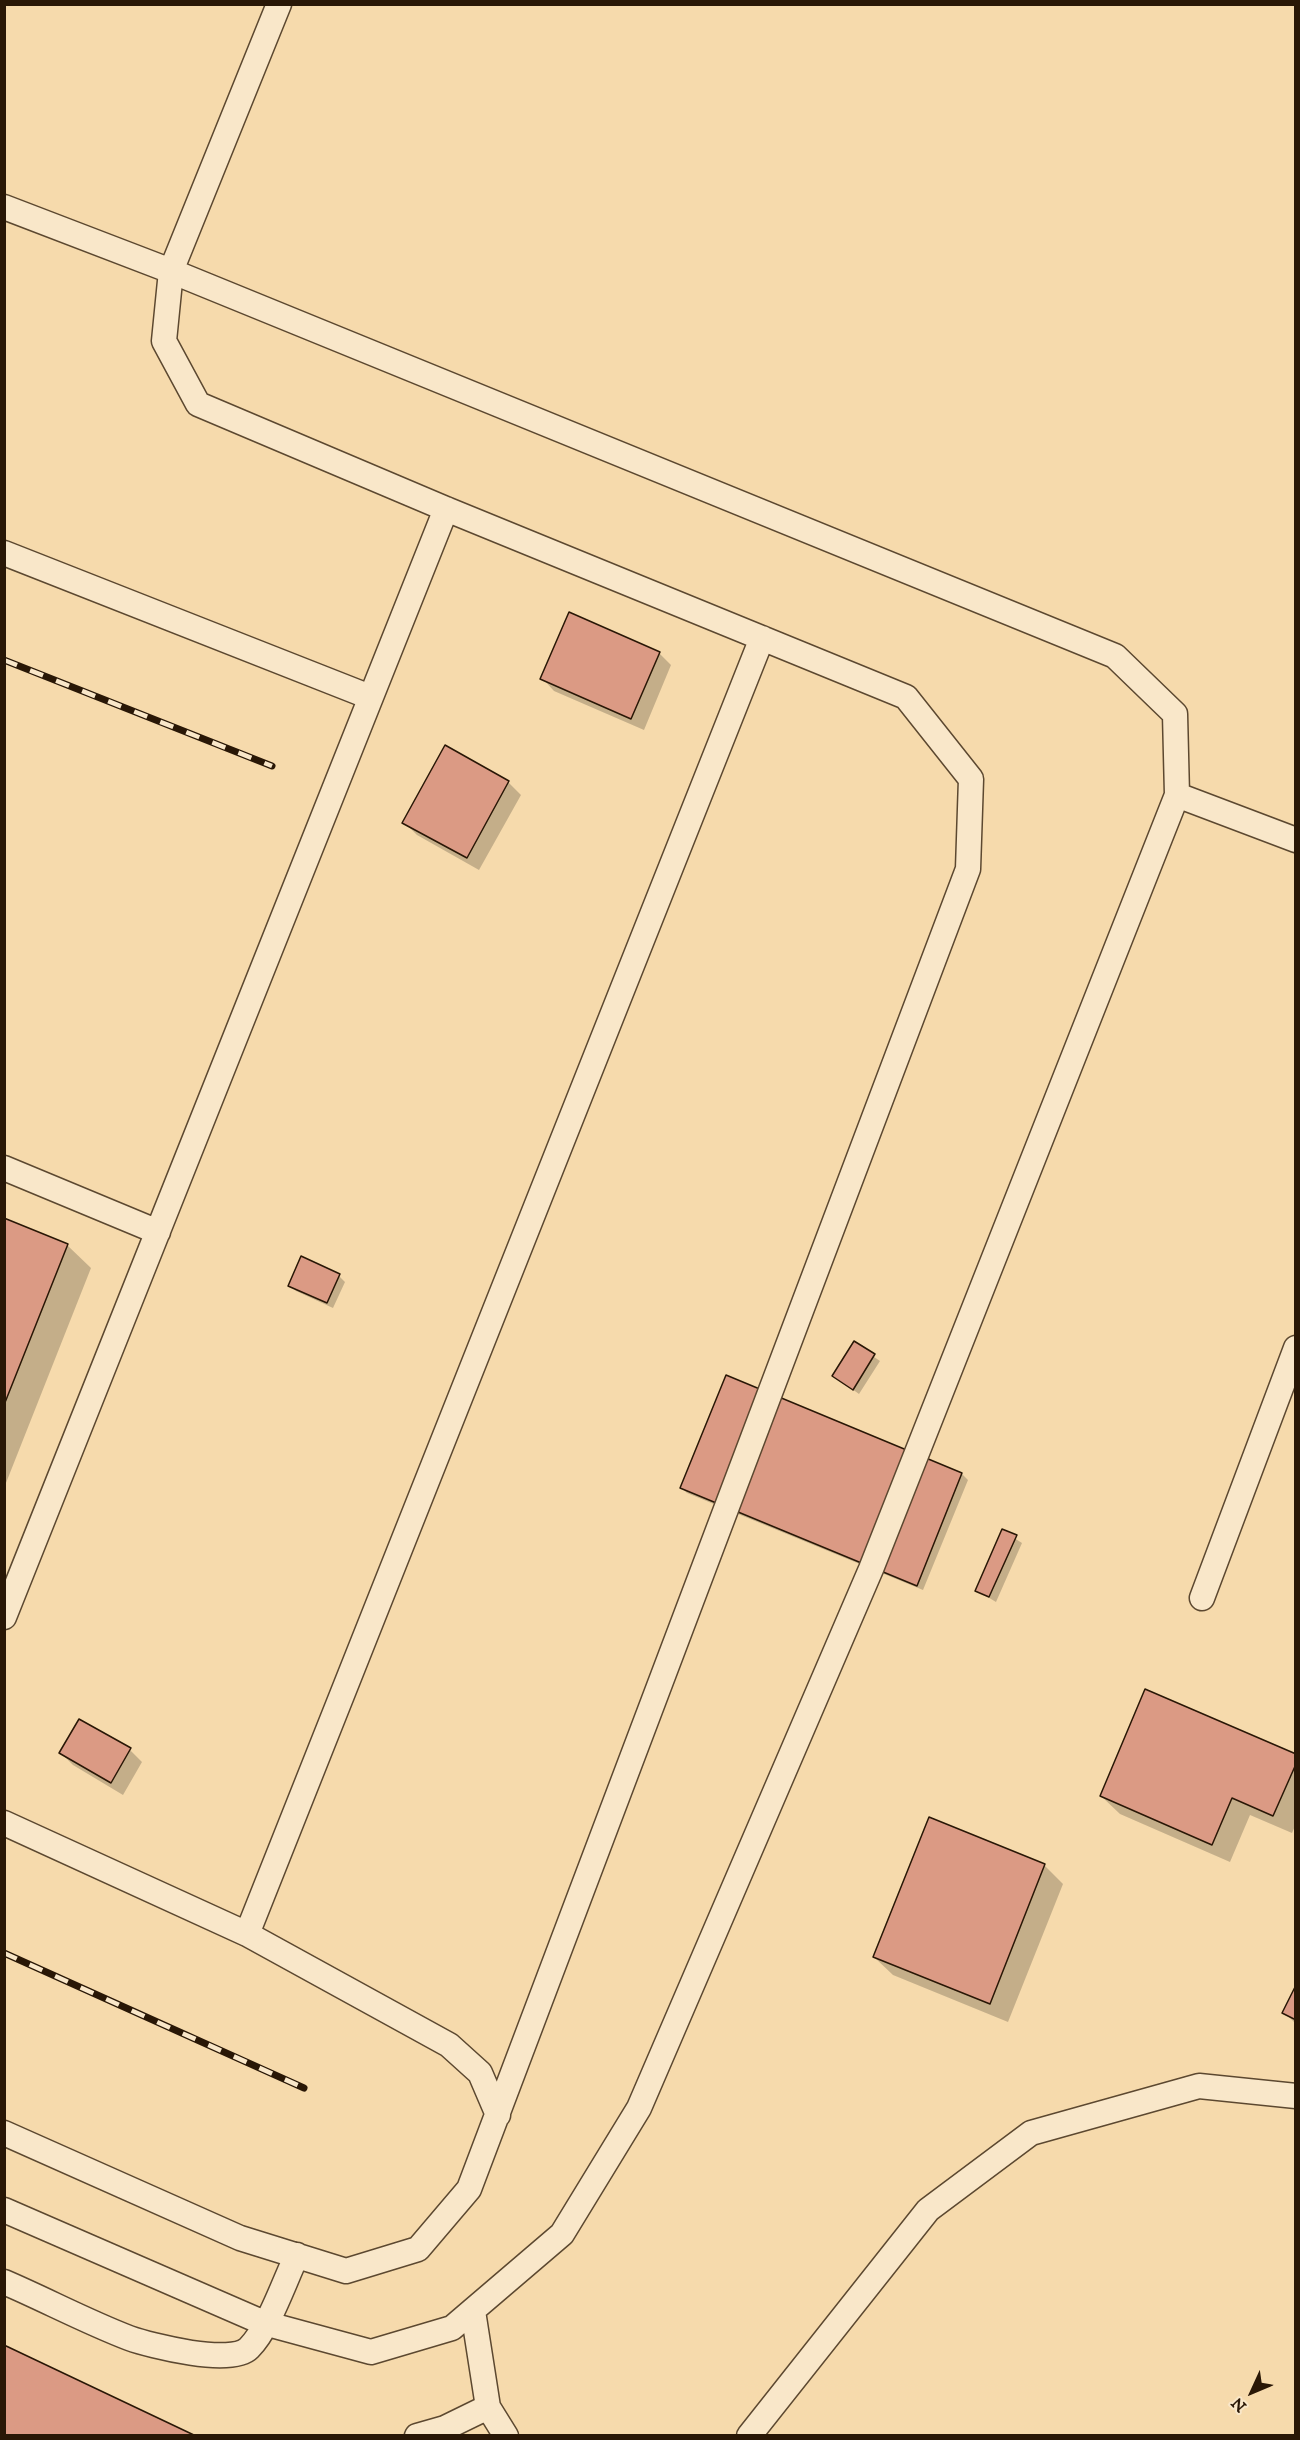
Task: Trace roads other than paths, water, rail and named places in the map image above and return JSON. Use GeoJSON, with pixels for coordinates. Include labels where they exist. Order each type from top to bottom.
{"type":"FeatureCollection","features":[{"type":"Feature","properties":{"kind":"lane"},"geometry":{"type":"LineString","coordinates":[[4,2133],[240,2238],[346,2271],[418,2248],[469,2189],[719,1522],[968,869],[972,779],[906,697],[446,509],[198,404],[164,341],[171,271],[279,4]]}},
{"type":"Feature","properties":{"kind":"lane"},"geometry":{"type":"LineString","coordinates":[[4,207],[171,271],[1115,656],[1175,714],[1177,795],[871,1569],[639,2108],[562,2234],[453,2328],[371,2352],[264,2323],[4,2210]]}},
{"type":"Feature","properties":{"kind":"lane"},"geometry":{"type":"LineString","coordinates":[[4,1617],[446,509]]}},
{"type":"Feature","properties":{"kind":"lane"},"geometry":{"type":"LineString","coordinates":[[4,553],[370,697]]}},
{"type":"Feature","properties":{"kind":"lane"},"geometry":{"type":"LineString","coordinates":[[247,1934],[762,638]]}},
{"type":"Feature","properties":{"kind":"lane"},"geometry":{"type":"LineString","coordinates":[[1177,795],[1296,840]]}},
{"type":"Feature","properties":{"kind":"lane"},"geometry":{"type":"LineString","coordinates":[[4,1168],[158,1232]]}},
{"type":"Feature","properties":{"kind":"lane"},"geometry":{"type":"LineString","coordinates":[[1202,1598],[1296,1347]]}},
{"type":"Feature","properties":{"kind":"lane"},"geometry":{"type":"LineString","coordinates":[[4,1823],[247,1934],[449,2045],[480,2073],[498,2115]]}},
{"type":"Feature","properties":{"kind":"lane"},"geometry":{"type":"LineString","coordinates":[[749,2436],[928,2210],[1031,2133],[1200,2086],[1296,2096]]}},
{"type":"Feature","properties":{"kind":"lane"},"geometry":{"type":"LineString","coordinates":[[4,2282],[130,2338],[174,2349],[220,2356],[236,2355],[248,2349],[264,2323],[297,2255]]}},
{"type":"Feature","properties":{"kind":"lane"},"geometry":{"type":"LineString","coordinates":[[473,2312],[488,2407],[506,2436]]}},
{"type":"Feature","properties":{"kind":"lane"},"geometry":{"type":"LineString","coordinates":[[417,2436],[446,2432],[488,2407]]}},
{"type":"Feature","properties":{"kind":"railway"},"geometry":{"type":"LineString","coordinates":[[4,660],[272,766]]}},
{"type":"Feature","properties":{"kind":"railway"},"geometry":{"type":"LineString","coordinates":[[4,1953],[304,2088]]}}]}
